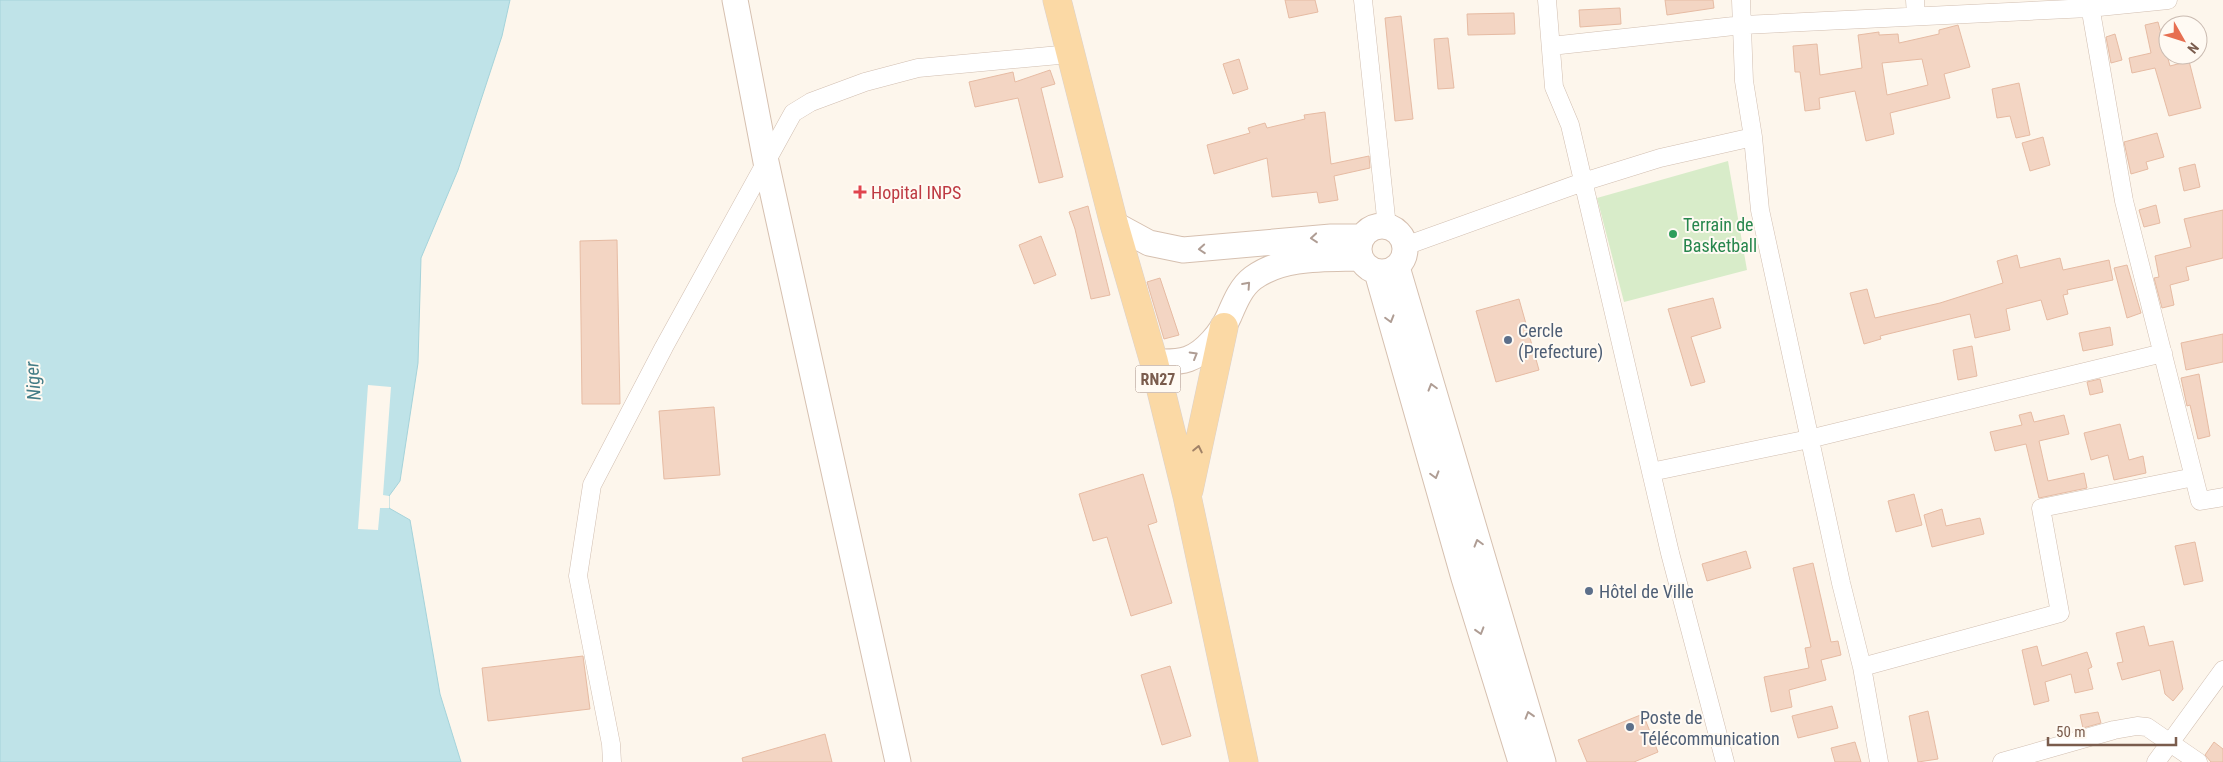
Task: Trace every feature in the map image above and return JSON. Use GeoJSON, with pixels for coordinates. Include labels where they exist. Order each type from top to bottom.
{"type":"FeatureCollection","features":[{"type":"Feature","properties":{"kind":"main road","name":"RN27"},"geometry":{"type":"LineString","coordinates":[[1057,0],[1114,224],[1154,362],[1187,496],[1244,762]]}},
{"type":"Feature","properties":{"kind":"main road"},"geometry":{"type":"LineString","coordinates":[[1187,496],[1224,327]]}},
{"type":"Feature","properties":{"kind":"street"},"geometry":{"type":"LineString","coordinates":[[735,0],[766,162],[898,762]]}},
{"type":"Feature","properties":{"kind":"street"},"geometry":{"type":"LineString","coordinates":[[1363,0],[1386,227],[1377,227],[1369,230],[1380,256],[1475,574],[1521,762]]}},
{"type":"Feature","properties":{"kind":"street"},"geometry":{"type":"LineString","coordinates":[[1547,0],[1554,87],[1570,125],[1651,472],[1725,762]]}},
{"type":"Feature","properties":{"kind":"street"},"geometry":{"type":"LineString","coordinates":[[1741,0],[1744,81],[1753,137],[1760,210],[1841,583],[1862,667],[1880,762]]}},
{"type":"Feature","properties":{"kind":"street"},"geometry":{"type":"LineString","coordinates":[[1551,46],[1916,8],[2168,0]]}},
{"type":"Feature","properties":{"kind":"street"},"geometry":{"type":"LineString","coordinates":[[2089,4],[2124,201],[2200,501],[2223,497]]}},
{"type":"Feature","properties":{"kind":"street"},"geometry":{"type":"LineString","coordinates":[[612,762],[611,744],[578,576],[592,485],[664,347],[793,113],[811,102],[866,82],[918,68],[1070,54]]}},
{"type":"Feature","properties":{"kind":"street"},"geometry":{"type":"LineString","coordinates":[[1154,362],[1175,362],[1189,359],[1202,351],[1224,327],[1239,294],[1253,278],[1275,267],[1309,260],[1380,256],[1583,182],[1660,158],[1753,137]]}},
{"type":"Feature","properties":{"kind":"street"},"geometry":{"type":"LineString","coordinates":[[1114,224],[1149,243],[1183,250],[1331,237],[1380,256]]}},
{"type":"Feature","properties":{"kind":"street"},"geometry":{"type":"LineString","coordinates":[[1651,472],[1809,439],[2163,353]]}},
{"type":"Feature","properties":{"kind":"street"},"geometry":{"type":"LineString","coordinates":[[1862,667],[2060,613],[2040,508],[2194,477]]}},
{"type":"Feature","properties":{"kind":"street"},"geometry":{"type":"LineString","coordinates":[[1475,574],[1543,762]]}},
{"type":"Feature","properties":{"kind":"street"},"geometry":{"type":"LineString","coordinates":[[2156,762],[2223,670]]}},
{"type":"Feature","properties":{"kind":"street"},"geometry":{"type":"LineString","coordinates":[[2002,762],[2114,730],[2137,726],[2147,726],[2198,762]]}},
{"type":"Feature","properties":{"kind":"green space","name":"Terrain de Basketball"},"geometry":{"type":"Polygon","coordinates":[[[1728,161],[1747,270],[1624,302],[1597,198],[1728,161]]]}},
{"type":"Feature","properties":{"kind":"water","name":"Niger"},"geometry":{"type":"Polygon","coordinates":[[[0,0],[510,0],[502,36],[458,170],[421,258],[418,363],[400,481],[389,496],[389,508],[410,520],[440,694],[461,762],[0,762],[0,0]]]}},
{"type":"Feature","properties":{"kind":"pier"},"geometry":{"type":"Polygon","coordinates":[[[368,385],[391,387],[383,495],[389,496],[389,508],[380,508],[378,530],[358,529],[368,385]]]}},
{"type":"Feature","properties":{"kind":"building"},"geometry":{"type":"Polygon","coordinates":[[[1285,0],[1315,0],[1318,12],[1289,18],[1285,0]]]}},
{"type":"Feature","properties":{"kind":"building"},"geometry":{"type":"Polygon","coordinates":[[[1665,0],[1713,0],[1714,8],[1667,15],[1665,0]]]}},
{"type":"Feature","properties":{"kind":"building"},"geometry":{"type":"Polygon","coordinates":[[[1620,8],[1621,24],[1580,27],[1579,10],[1620,8]]]}},
{"type":"Feature","properties":{"kind":"building"},"geometry":{"type":"Polygon","coordinates":[[[1514,13],[1515,34],[1468,35],[1467,14],[1514,13]]]}},
{"type":"Feature","properties":{"kind":"building"},"geometry":{"type":"Polygon","coordinates":[[[1401,16],[1413,119],[1395,121],[1385,18],[1401,16]]]}},
{"type":"Feature","properties":{"kind":"building"},"geometry":{"type":"Polygon","coordinates":[[[2158,22],[2158,65],[2190,65],[2201,108],[2169,116],[2155,68],[2132,73],[2129,58],[2151,53],[2145,25],[2158,22]]]}},
{"type":"Feature","properties":{"kind":"building"},"geometry":{"type":"Polygon","coordinates":[[[1958,25],[1970,67],[1944,74],[1950,98],[1890,113],[1894,134],[1866,141],[1855,91],[1819,98],[1820,109],[1805,111],[1800,72],[1795,72],[1793,46],[1817,44],[1820,75],[1862,68],[1858,35],[1879,32],[1879,35],[1898,34],[1899,43],[1939,34],[1939,30],[1958,25]],[[1922,59],[1882,63],[1887,95],[1928,85],[1922,59]]]}},
{"type":"Feature","properties":{"kind":"building"},"geometry":{"type":"Polygon","coordinates":[[[2115,34],[2122,60],[2111,63],[2106,37],[2115,34]]]}},
{"type":"Feature","properties":{"kind":"building"},"geometry":{"type":"Polygon","coordinates":[[[1448,38],[1454,88],[1438,89],[1434,39],[1448,38]]]}},
{"type":"Feature","properties":{"kind":"building"},"geometry":{"type":"Polygon","coordinates":[[[1239,59],[1248,89],[1233,94],[1223,64],[1239,59]]]}},
{"type":"Feature","properties":{"kind":"building"},"geometry":{"type":"Polygon","coordinates":[[[1050,70],[1055,84],[1041,88],[1063,177],[1039,183],[1018,98],[975,107],[969,82],[1013,72],[1015,82],[1050,70]]]}},
{"type":"Feature","properties":{"kind":"building"},"geometry":{"type":"Polygon","coordinates":[[[2019,83],[2030,135],[2016,138],[2010,116],[1997,118],[1992,89],[2019,83]]]}},
{"type":"Feature","properties":{"kind":"building"},"geometry":{"type":"Polygon","coordinates":[[[1325,112],[1331,164],[1369,156],[1370,168],[1334,176],[1338,200],[1319,203],[1317,192],[1272,197],[1267,158],[1214,174],[1207,145],[1250,133],[1248,128],[1265,123],[1267,128],[1305,119],[1304,115],[1325,112]]]}},
{"type":"Feature","properties":{"kind":"building"},"geometry":{"type":"Polygon","coordinates":[[[2157,133],[2164,157],[2146,162],[2148,169],[2131,174],[2124,142],[2157,133]]]}},
{"type":"Feature","properties":{"kind":"building"},"geometry":{"type":"Polygon","coordinates":[[[2043,137],[2050,165],[2030,171],[2022,143],[2043,137]]]}},
{"type":"Feature","properties":{"kind":"building"},"geometry":{"type":"Polygon","coordinates":[[[2195,164],[2200,187],[2184,191],[2179,168],[2195,164]]]}},
{"type":"Feature","properties":{"kind":"building"},"geometry":{"type":"Polygon","coordinates":[[[2156,205],[2160,223],[2144,227],[2139,210],[2156,205]]]}},
{"type":"Feature","properties":{"kind":"building"},"geometry":{"type":"Polygon","coordinates":[[[1088,206],[1110,295],[1091,299],[1075,229],[1069,212],[1088,206]]]}},
{"type":"Feature","properties":{"kind":"building"},"geometry":{"type":"Polygon","coordinates":[[[2223,210],[2223,258],[2186,267],[2189,280],[2170,285],[2174,305],[2162,308],[2154,278],[2159,277],[2155,256],[2191,247],[2184,219],[2223,210]]]}},
{"type":"Feature","properties":{"kind":"building"},"geometry":{"type":"Polygon","coordinates":[[[1041,236],[1056,275],[1034,284],[1019,245],[1041,236]]]}},
{"type":"Feature","properties":{"kind":"building"},"geometry":{"type":"Polygon","coordinates":[[[617,240],[620,404],[582,404],[580,241],[617,240]]]}},
{"type":"Feature","properties":{"kind":"building"},"geometry":{"type":"Polygon","coordinates":[[[2017,255],[2020,268],[2060,258],[2063,270],[2109,260],[2113,280],[2067,290],[2068,294],[2063,295],[2068,314],[2047,320],[2041,300],[2006,309],[2010,330],[1975,338],[1970,314],[1880,336],[1881,339],[1864,344],[1850,293],[1867,289],[1875,318],[1940,303],[2003,283],[1997,261],[2017,255]]]}},
{"type":"Feature","properties":{"kind":"building"},"geometry":{"type":"Polygon","coordinates":[[[2127,265],[2141,313],[2127,318],[2114,268],[2127,265]]]}},
{"type":"Feature","properties":{"kind":"building"},"geometry":{"type":"Polygon","coordinates":[[[1160,278],[1179,335],[1164,339],[1147,282],[1160,278]]]}},
{"type":"Feature","properties":{"kind":"building"},"geometry":{"type":"Polygon","coordinates":[[[1713,298],[1721,328],[1691,337],[1705,382],[1691,386],[1668,309],[1713,298]]]}},
{"type":"Feature","properties":{"kind":"building","name":"Cercle (Prefecture)"},"geometry":{"type":"Polygon","coordinates":[[[1519,299],[1539,370],[1496,382],[1476,311],[1519,299]]]}},
{"type":"Feature","properties":{"kind":"building"},"geometry":{"type":"Polygon","coordinates":[[[2110,327],[2113,345],[2083,351],[2079,333],[2110,327]]]}},
{"type":"Feature","properties":{"kind":"building"},"geometry":{"type":"Polygon","coordinates":[[[2223,334],[2223,362],[2186,370],[2181,343],[2223,334]]]}},
{"type":"Feature","properties":{"kind":"building"},"geometry":{"type":"Polygon","coordinates":[[[1972,346],[1977,376],[1958,380],[1953,350],[1972,346]]]}},
{"type":"Feature","properties":{"kind":"building"},"geometry":{"type":"Polygon","coordinates":[[[2199,374],[2210,436],[2198,439],[2190,405],[2187,406],[2181,378],[2199,374]]]}},
{"type":"Feature","properties":{"kind":"building"},"geometry":{"type":"Polygon","coordinates":[[[2100,379],[2103,392],[2090,395],[2087,382],[2100,379]]]}},
{"type":"Feature","properties":{"kind":"building"},"geometry":{"type":"Polygon","coordinates":[[[714,407],[720,475],[664,479],[659,411],[714,407]]]}},
{"type":"Feature","properties":{"kind":"building"},"geometry":{"type":"Polygon","coordinates":[[[2031,412],[2034,422],[2064,415],[2069,434],[2039,441],[2048,481],[2084,473],[2087,488],[2039,498],[2026,444],[1995,451],[1990,432],[2022,425],[2019,415],[2031,412]]]}},
{"type":"Feature","properties":{"kind":"building"},"geometry":{"type":"Polygon","coordinates":[[[2120,424],[2129,460],[2143,456],[2146,473],[2114,480],[2108,455],[2091,460],[2084,433],[2120,424]]]}},
{"type":"Feature","properties":{"kind":"building"},"geometry":{"type":"Polygon","coordinates":[[[1143,474],[1157,522],[1148,525],[1172,603],[1131,616],[1107,537],[1093,541],[1079,494],[1143,474]]]}},
{"type":"Feature","properties":{"kind":"building"},"geometry":{"type":"Polygon","coordinates":[[[1914,494],[1922,525],[1896,532],[1888,501],[1914,494]]]}},
{"type":"Feature","properties":{"kind":"building"},"geometry":{"type":"Polygon","coordinates":[[[1942,509],[1946,526],[1980,518],[1984,534],[1932,547],[1924,515],[1942,509]]]}},
{"type":"Feature","properties":{"kind":"building"},"geometry":{"type":"Polygon","coordinates":[[[2195,542],[2203,581],[2184,585],[2175,546],[2195,542]]]}},
{"type":"Feature","properties":{"kind":"building"},"geometry":{"type":"Polygon","coordinates":[[[1746,551],[1751,568],[1707,581],[1702,564],[1746,551]]]}},
{"type":"Feature","properties":{"kind":"building"},"geometry":{"type":"Polygon","coordinates":[[[1813,563],[1831,642],[1838,641],[1841,655],[1821,660],[1826,680],[1789,690],[1792,707],[1771,712],[1764,677],[1809,668],[1805,648],[1811,647],[1793,568],[1813,563]]]}},
{"type":"Feature","properties":{"kind":"building"},"geometry":{"type":"Polygon","coordinates":[[[2144,626],[2149,646],[2173,641],[2183,689],[2173,701],[2165,694],[2160,670],[2122,680],[2117,663],[2123,662],[2116,633],[2144,626]]]}},
{"type":"Feature","properties":{"kind":"building"},"geometry":{"type":"Polygon","coordinates":[[[2037,646],[2042,666],[2087,652],[2092,667],[2088,669],[2093,689],[2075,693],[2071,674],[2045,682],[2049,701],[2034,705],[2022,650],[2037,646]]]}},
{"type":"Feature","properties":{"kind":"building"},"geometry":{"type":"Polygon","coordinates":[[[583,656],[590,709],[488,721],[482,668],[583,656]]]}},
{"type":"Feature","properties":{"kind":"building"},"geometry":{"type":"Polygon","coordinates":[[[1170,666],[1191,736],[1162,745],[1141,675],[1170,666]]]}},
{"type":"Feature","properties":{"kind":"building"},"geometry":{"type":"Polygon","coordinates":[[[1832,706],[1838,728],[1798,738],[1792,716],[1832,706]]]}},
{"type":"Feature","properties":{"kind":"building"},"geometry":{"type":"Polygon","coordinates":[[[1928,711],[1938,759],[1918,762],[1909,716],[1928,711]]]}},
{"type":"Feature","properties":{"kind":"building"},"geometry":{"type":"Polygon","coordinates":[[[2098,712],[2101,723],[2083,728],[2080,715],[2098,712]]]}},
{"type":"Feature","properties":{"kind":"building","name":"Poste de Télécommunication"},"geometry":{"type":"Polygon","coordinates":[[[1643,714],[1658,752],[1634,762],[1587,762],[1578,740],[1643,714]]]}},
{"type":"Feature","properties":{"kind":"building"},"geometry":{"type":"Polygon","coordinates":[[[825,734],[832,762],[743,762],[742,758],[825,734]]]}},
{"type":"Feature","properties":{"kind":"building"},"geometry":{"type":"Polygon","coordinates":[[[1855,742],[1861,762],[1835,762],[1831,748],[1855,742]]]}},
{"type":"Feature","properties":{"kind":"building"},"geometry":{"type":"Polygon","coordinates":[[[2214,742],[2223,749],[2223,762],[2211,762],[2205,755],[2214,742]]]}},
{"type":"Feature","properties":{"kind":"place","name":"Hopital INPS"},"geometry":{"type":"Point","coordinates":[860,192]}},
{"type":"Feature","properties":{"kind":"place","name":"Terrain de Basketball"},"geometry":{"type":"Point","coordinates":[1673,234]}},
{"type":"Feature","properties":{"kind":"place","name":"Cercle (Prefecture)"},"geometry":{"type":"Point","coordinates":[1508,340]}},
{"type":"Feature","properties":{"kind":"place","name":"Hôtel de Ville"},"geometry":{"type":"Point","coordinates":[1589,591]}},
{"type":"Feature","properties":{"kind":"place","name":"Poste de Télécommunication"},"geometry":{"type":"Point","coordinates":[1630,727]}}]}
